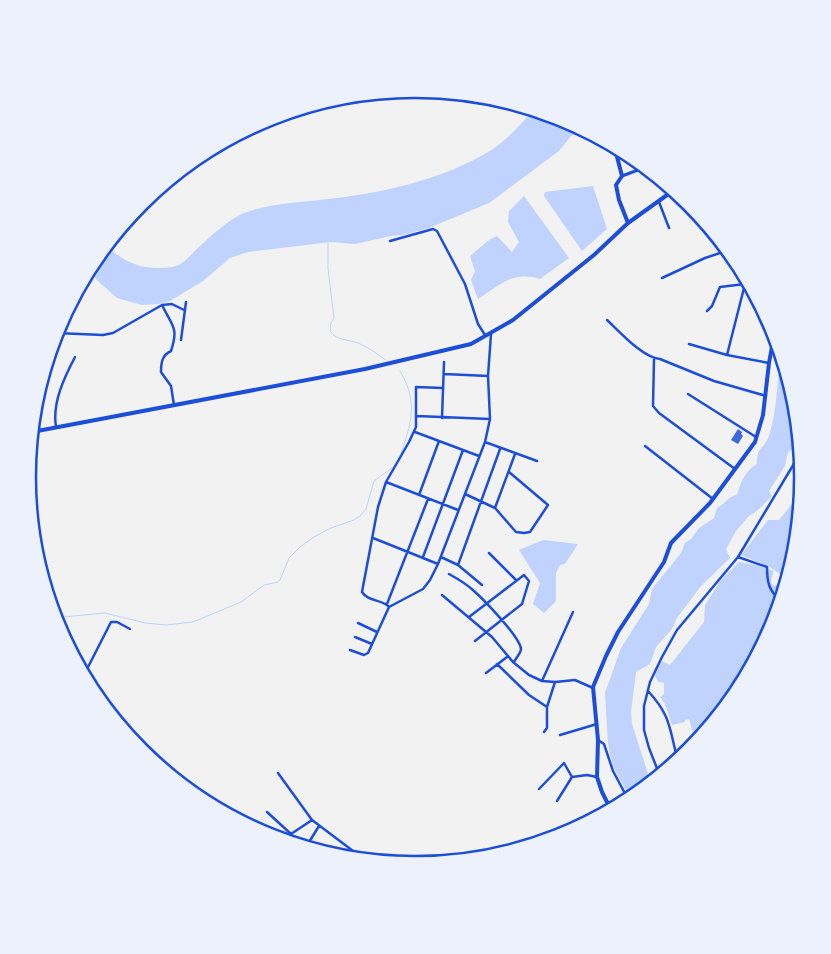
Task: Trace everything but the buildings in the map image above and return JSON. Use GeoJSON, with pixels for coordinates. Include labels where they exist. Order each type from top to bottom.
{"type":"FeatureCollection","features":[{"type":"Feature","properties":{"kind":"main road"},"geometry":{"type":"LineString","coordinates":[[617,156],[622,176],[616,185],[619,200],[628,223]]}},
{"type":"Feature","properties":{"kind":"main road"},"geometry":{"type":"LineString","coordinates":[[39,431],[365,370],[471,344],[513,320],[594,255],[628,223],[668,194]]}},
{"type":"Feature","properties":{"kind":"main road"},"geometry":{"type":"LineString","coordinates":[[609,803],[596,777],[598,740],[593,688],[618,632],[660,568],[672,543],[713,499],[757,438],[766,396],[771,345]]}},
{"type":"Feature","properties":{"kind":"street"},"geometry":{"type":"LineString","coordinates":[[622,176],[638,170]]}},
{"type":"Feature","properties":{"kind":"street"},"geometry":{"type":"LineString","coordinates":[[658,200],[668,228]]}},
{"type":"Feature","properties":{"kind":"street"},"geometry":{"type":"LineString","coordinates":[[390,241],[433,229],[437,231],[465,284],[478,324],[488,335],[490,419],[485,442],[438,564],[430,580],[423,589],[388,605],[368,598],[362,592],[378,507],[386,482],[414,432],[417,416],[416,387],[444,388]]}},
{"type":"Feature","properties":{"kind":"street"},"geometry":{"type":"LineString","coordinates":[[662,278],[721,253]]}},
{"type":"Feature","properties":{"kind":"street"},"geometry":{"type":"LineString","coordinates":[[707,311],[712,306],[720,287],[742,284]]}},
{"type":"Feature","properties":{"kind":"street"},"geometry":{"type":"LineString","coordinates":[[727,355],[744,287]]}},
{"type":"Feature","properties":{"kind":"street"},"geometry":{"type":"LineString","coordinates":[[181,340],[186,302]]}},
{"type":"Feature","properties":{"kind":"street"},"geometry":{"type":"LineString","coordinates":[[64,333],[103,335],[114,333],[162,305],[172,304],[182,307],[184,310]]}},
{"type":"Feature","properties":{"kind":"street"},"geometry":{"type":"LineString","coordinates":[[162,305],[175,330],[175,339],[171,351],[166,353],[163,358],[161,372],[171,386],[174,405]]}},
{"type":"Feature","properties":{"kind":"street"},"geometry":{"type":"LineString","coordinates":[[607,320],[637,348],[654,359],[660,359],[730,386],[766,396]]}},
{"type":"Feature","properties":{"kind":"street"},"geometry":{"type":"LineString","coordinates":[[688,344],[727,355],[768,363]]}},
{"type":"Feature","properties":{"kind":"street"},"geometry":{"type":"LineString","coordinates":[[56,427],[55,411],[60,390],[75,357]]}},
{"type":"Feature","properties":{"kind":"street"},"geometry":{"type":"LineString","coordinates":[[654,359],[653,406],[659,413],[735,469]]}},
{"type":"Feature","properties":{"kind":"street"},"geometry":{"type":"LineString","coordinates":[[442,418],[444,362]]}},
{"type":"Feature","properties":{"kind":"street"},"geometry":{"type":"LineString","coordinates":[[444,374],[488,376]]}},
{"type":"Feature","properties":{"kind":"street"},"geometry":{"type":"LineString","coordinates":[[688,394],[757,438]]}},
{"type":"Feature","properties":{"kind":"street"},"geometry":{"type":"LineString","coordinates":[[417,416],[490,419]]}},
{"type":"Feature","properties":{"kind":"street"},"geometry":{"type":"LineString","coordinates":[[414,432],[479,456]]}},
{"type":"Feature","properties":{"kind":"street"},"geometry":{"type":"LineString","coordinates":[[419,495],[439,441]]}},
{"type":"Feature","properties":{"kind":"street"},"geometry":{"type":"LineString","coordinates":[[485,442],[537,461]]}},
{"type":"Feature","properties":{"kind":"street"},"geometry":{"type":"LineString","coordinates":[[645,446],[713,499]]}},
{"type":"Feature","properties":{"kind":"street"},"geometry":{"type":"LineString","coordinates":[[458,565],[500,449]]}},
{"type":"Feature","properties":{"kind":"street"},"geometry":{"type":"LineString","coordinates":[[423,557],[463,450]]}},
{"type":"Feature","properties":{"kind":"street"},"geometry":{"type":"LineString","coordinates":[[495,508],[515,454]]}},
{"type":"Feature","properties":{"kind":"street"},"geometry":{"type":"LineString","coordinates":[[657,769],[644,730],[644,706],[662,657],[677,630],[738,557],[794,464]]}},
{"type":"Feature","properties":{"kind":"street"},"geometry":{"type":"LineString","coordinates":[[465,494],[495,508],[516,532],[530,532],[548,508],[547,503],[509,472]]}},
{"type":"Feature","properties":{"kind":"street"},"geometry":{"type":"LineString","coordinates":[[386,482],[458,510]]}},
{"type":"Feature","properties":{"kind":"street"},"geometry":{"type":"LineString","coordinates":[[350,650],[366,655],[372,644],[428,498]]}},
{"type":"Feature","properties":{"kind":"street"},"geometry":{"type":"LineString","coordinates":[[373,538],[438,564]]}},
{"type":"Feature","properties":{"kind":"street"},"geometry":{"type":"LineString","coordinates":[[489,554],[516,580]]}},
{"type":"Feature","properties":{"kind":"street"},"geometry":{"type":"LineString","coordinates":[[738,557],[767,567],[767,581],[776,597]]}},
{"type":"Feature","properties":{"kind":"street"},"geometry":{"type":"LineString","coordinates":[[440,558],[458,565],[482,585]]}},
{"type":"Feature","properties":{"kind":"street"},"geometry":{"type":"LineString","coordinates":[[449,574],[474,591],[518,640],[521,648],[513,662]]}},
{"type":"Feature","properties":{"kind":"street"},"geometry":{"type":"LineString","coordinates":[[469,617],[524,575],[529,581],[524,600],[520,606],[474,641]]}},
{"type":"Feature","properties":{"kind":"street"},"geometry":{"type":"LineString","coordinates":[[442,595],[496,642],[522,670],[542,680],[555,682],[575,680],[593,688]]}},
{"type":"Feature","properties":{"kind":"street"},"geometry":{"type":"LineString","coordinates":[[542,680],[573,612]]}},
{"type":"Feature","properties":{"kind":"street"},"geometry":{"type":"LineString","coordinates":[[88,668],[111,622],[117,622],[130,629]]}},
{"type":"Feature","properties":{"kind":"street"},"geometry":{"type":"LineString","coordinates":[[358,623],[377,632]]}},
{"type":"Feature","properties":{"kind":"street"},"geometry":{"type":"LineString","coordinates":[[355,637],[372,644]]}},
{"type":"Feature","properties":{"kind":"street"},"geometry":{"type":"LineString","coordinates":[[486,673],[508,657]]}},
{"type":"Feature","properties":{"kind":"street"},"geometry":{"type":"LineString","coordinates":[[497,664],[530,695],[547,707]]}},
{"type":"Feature","properties":{"kind":"street"},"geometry":{"type":"LineString","coordinates":[[544,732],[547,728],[547,707],[555,682]]}},
{"type":"Feature","properties":{"kind":"street"},"geometry":{"type":"LineString","coordinates":[[648,691],[659,702],[668,719],[676,753]]}},
{"type":"Feature","properties":{"kind":"street"},"geometry":{"type":"LineString","coordinates":[[560,735],[597,724]]}},
{"type":"Feature","properties":{"kind":"street"},"geometry":{"type":"LineString","coordinates":[[598,740],[604,744],[613,771],[625,793]]}},
{"type":"Feature","properties":{"kind":"street"},"geometry":{"type":"LineString","coordinates":[[539,789],[564,763],[572,777]]}},
{"type":"Feature","properties":{"kind":"street"},"geometry":{"type":"LineString","coordinates":[[278,773],[312,820],[352,851]]}},
{"type":"Feature","properties":{"kind":"street"},"geometry":{"type":"LineString","coordinates":[[572,777],[587,775],[596,777]]}},
{"type":"Feature","properties":{"kind":"street"},"geometry":{"type":"LineString","coordinates":[[557,801],[572,777]]}},
{"type":"Feature","properties":{"kind":"street"},"geometry":{"type":"LineString","coordinates":[[267,812],[291,834],[312,820]]}},
{"type":"Feature","properties":{"kind":"street"},"geometry":{"type":"LineString","coordinates":[[310,841],[319,826]]}},
{"type":"Feature","properties":{"kind":"water"},"geometry":{"type":"Polygon","coordinates":[[[528,115],[576,134],[571,136],[559,151],[489,203],[429,228],[355,244],[331,242],[248,252],[230,258],[203,281],[170,301],[158,304],[142,305],[117,298],[94,276],[112,251],[136,265],[153,268],[172,267],[183,262],[220,228],[244,213],[272,206],[387,190],[431,178],[453,170],[493,149],[528,115]]]}},
{"type":"Feature","properties":{"kind":"water"},"geometry":{"type":"Polygon","coordinates":[[[593,186],[607,229],[582,251],[544,196],[545,192],[593,186]]]}},
{"type":"Feature","properties":{"kind":"water"},"geometry":{"type":"Polygon","coordinates":[[[524,196],[569,258],[540,279],[522,277],[507,280],[478,299],[471,280],[475,271],[470,256],[489,240],[497,236],[512,252],[519,242],[508,222],[509,211],[524,196]]]}},
{"type":"Feature","properties":{"kind":"water"},"geometry":{"type":"Polygon","coordinates":[[[780,371],[792,427],[794,448],[788,452],[785,466],[769,491],[772,496],[749,516],[736,531],[726,549],[730,558],[701,586],[677,618],[672,629],[656,647],[650,664],[636,672],[631,712],[632,724],[649,776],[627,792],[614,768],[610,755],[605,693],[621,648],[649,604],[652,589],[681,553],[685,543],[691,539],[699,528],[714,518],[717,508],[731,497],[737,495],[744,477],[757,464],[758,454],[769,436],[772,426],[780,371]]]}},
{"type":"Feature","properties":{"kind":"water"},"geometry":{"type":"Polygon","coordinates":[[[794,501],[792,527],[782,576],[770,567],[741,555],[768,520],[779,520],[794,501]]]}},
{"type":"Feature","properties":{"kind":"water"},"geometry":{"type":"Polygon","coordinates":[[[543,540],[578,544],[565,564],[560,565],[556,573],[556,601],[544,613],[533,604],[540,583],[519,550],[543,540]]]}},
{"type":"Feature","properties":{"kind":"water"},"geometry":{"type":"Polygon","coordinates":[[[739,562],[774,571],[772,584],[774,586],[780,583],[766,622],[744,667],[731,688],[693,735],[689,719],[672,725],[665,704],[660,697],[664,694],[664,683],[658,682],[655,675],[662,661],[670,665],[704,622],[705,605],[721,580],[739,562]]]}},
{"type":"Feature","properties":{"kind":"waterway"},"geometry":{"type":"LineString","coordinates":[[328,243],[328,269],[334,318],[330,331],[339,338],[365,346],[386,360]]}},
{"type":"Feature","properties":{"kind":"waterway"},"geometry":{"type":"LineString","coordinates":[[400,371],[406,382],[411,402],[410,421],[401,453]]}},
{"type":"Feature","properties":{"kind":"waterway"},"geometry":{"type":"LineString","coordinates":[[63,617],[105,613],[145,623],[166,625],[193,622],[241,602],[264,585],[278,582],[289,558],[300,547],[331,528],[360,516],[366,509],[374,481],[393,467]]}}]}
